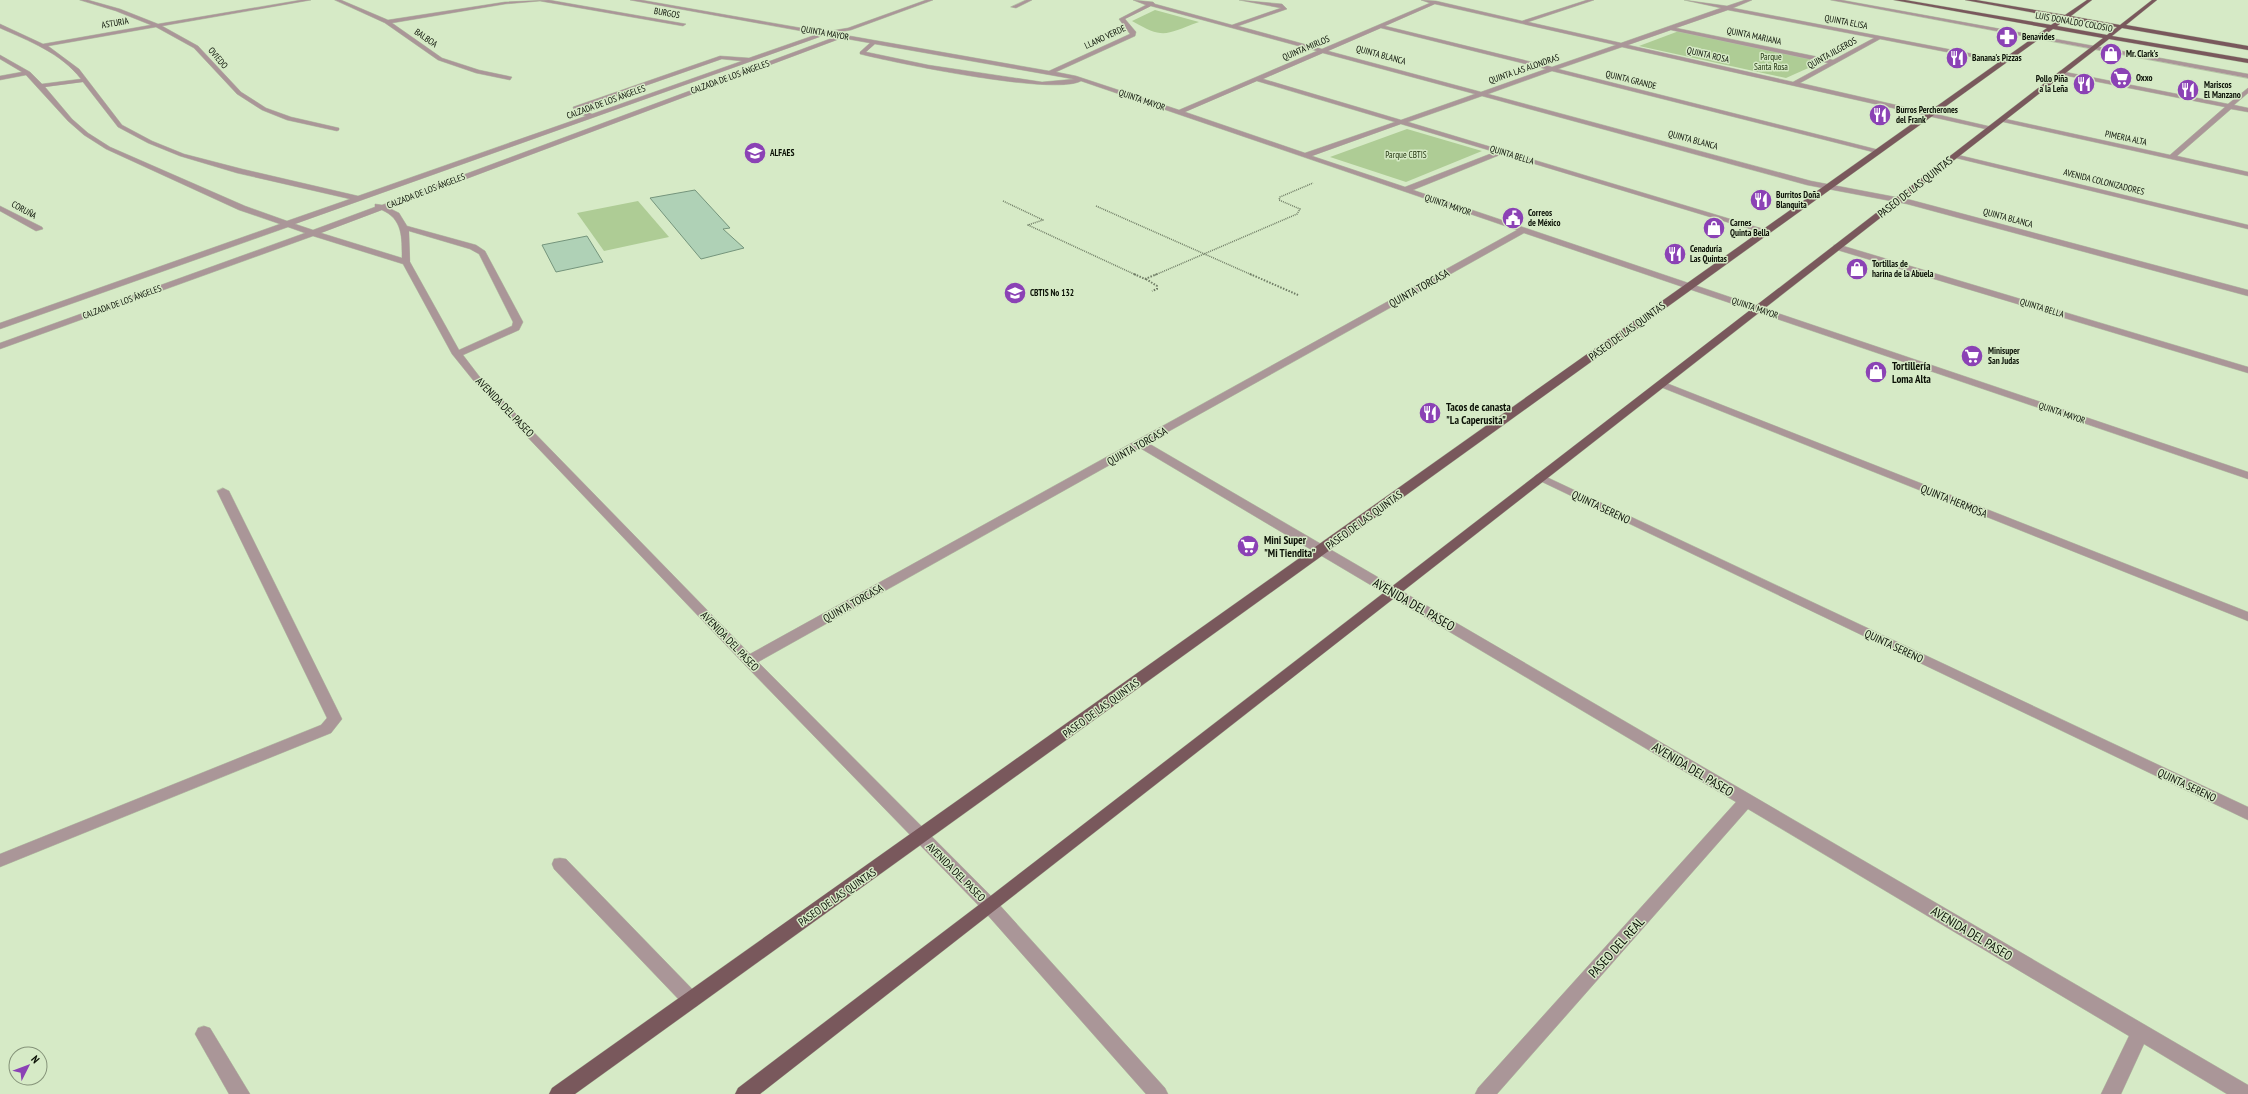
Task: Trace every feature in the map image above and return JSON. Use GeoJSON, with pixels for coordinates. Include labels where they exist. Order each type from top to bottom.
{"type":"FeatureCollection","features":[{"type":"Feature","properties":{"kind":"main road","name":"LUIS DONALDO COLOSIO"},"geometry":{"type":"LineString","coordinates":[[1896,0],[2248,61]]}},
{"type":"Feature","properties":{"kind":"main road","name":"LUIS DONALDO COLOSIO"},"geometry":{"type":"LineString","coordinates":[[1967,0],[2248,48]]}},
{"type":"Feature","properties":{"kind":"main road","name":"PASEO DE LAS QUINTAS"},"geometry":{"type":"LineString","coordinates":[[559,1094],[921,837],[2090,0]]}},
{"type":"Feature","properties":{"kind":"main road","name":"PASEO DE LAS QUINTAS"},"geometry":{"type":"LineString","coordinates":[[745,1094],[990,906],[1540,477],[2094,48],[2120,26],[2156,0]]}},
{"type":"Feature","properties":{"kind":"main road"},"geometry":{"type":"LineString","coordinates":[[1959,4],[2116,30]]}},
{"type":"Feature","properties":{"kind":"street","name":"OVIEDO"},"geometry":{"type":"LineString","coordinates":[[82,0],[118,10],[156,25],[196,47],[239,93],[264,109],[289,119],[338,129]]}},
{"type":"Feature","properties":{"kind":"street","name":"ASTURIA"},"geometry":{"type":"LineString","coordinates":[[44,45],[156,25],[189,22],[309,0]]}},
{"type":"Feature","properties":{"kind":"street","name":"BALBOA"},"geometry":{"type":"LineString","coordinates":[[337,0],[386,22],[440,59],[478,72],[510,78]]}},
{"type":"Feature","properties":{"kind":"street","name":"BURGOS"},"geometry":{"type":"LineString","coordinates":[[386,22],[505,3],[540,0],[683,24]]}},
{"type":"Feature","properties":{"kind":"street","name":"QUINTA MAYOR"},"geometry":{"type":"LineString","coordinates":[[632,0],[1050,72],[1085,81],[2248,476]]}},
{"type":"Feature","properties":{"kind":"street","name":"CALZADA DE LOS ÁNGELES"},"geometry":{"type":"LineString","coordinates":[[0,326],[826,33],[849,29],[931,0]]}},
{"type":"Feature","properties":{"kind":"street"},"geometry":{"type":"LineString","coordinates":[[1014,7],[1030,0]]}},
{"type":"Feature","properties":{"kind":"street","name":"QUINTA BLANCA"},"geometry":{"type":"LineString","coordinates":[[1135,0],[1828,187],[1898,200],[2248,293]]}},
{"type":"Feature","properties":{"kind":"street","name":"LLANO VERDE"},"geometry":{"type":"LineString","coordinates":[[1050,72],[1133,35],[1133,32],[1122,19],[1159,0]]}},
{"type":"Feature","properties":{"kind":"street"},"geometry":{"type":"LineString","coordinates":[[1234,26],[1285,8],[1280,5],[1241,0]]}},
{"type":"Feature","properties":{"kind":"street","name":"QUINTA ROSA"},"geometry":{"type":"LineString","coordinates":[[1423,0],[1990,128]]}},
{"type":"Feature","properties":{"kind":"street","name":"QUINTA MIRLOS"},"geometry":{"type":"LineString","coordinates":[[1178,113],[1441,0]]}},
{"type":"Feature","properties":{"kind":"street"},"geometry":{"type":"LineString","coordinates":[[1521,22],[1592,0]]}},
{"type":"Feature","properties":{"kind":"street","name":"QUINTA ELISA"},"geometry":{"type":"LineString","coordinates":[[1686,0],[2003,61]]}},
{"type":"Feature","properties":{"kind":"street","name":"QUINTA LAS ALONDRAS"},"geometry":{"type":"LineString","coordinates":[[1304,156],[1750,0]]}},
{"type":"Feature","properties":{"kind":"street"},"geometry":{"type":"LineString","coordinates":[[1833,0],[2248,76]]}},
{"type":"Feature","properties":{"kind":"street","name":"ASTURIA"},"geometry":{"type":"LineString","coordinates":[[52,50],[164,30],[189,22]]}},
{"type":"Feature","properties":{"kind":"street"},"geometry":{"type":"LineString","coordinates":[[0,26],[16,32],[52,50],[77,70],[120,126],[150,142],[182,155],[240,171],[359,199],[383,207],[402,219],[406,228],[406,262],[313,234],[216,198],[108,148],[86,134],[70,120],[42,86],[28,73],[0,57]]}},
{"type":"Feature","properties":{"kind":"street","name":"QUINTA GRANDE"},"geometry":{"type":"LineString","coordinates":[[1380,26],[1878,151]]}},
{"type":"Feature","properties":{"kind":"street","name":"QUINTA MARIANA"},"geometry":{"type":"LineString","coordinates":[[1670,28],[1834,62]]}},
{"type":"Feature","properties":{"kind":"street","name":"CALZADA DE LOS ÁNGELES"},"geometry":{"type":"LineString","coordinates":[[0,346],[313,234],[842,36],[849,29]]}},
{"type":"Feature","properties":{"kind":"street"},"geometry":{"type":"LineString","coordinates":[[0,35],[16,32]]}},
{"type":"Feature","properties":{"kind":"street","name":"QUINTA JILGEROS"},"geometry":{"type":"LineString","coordinates":[[1794,84],[1879,37]]}},
{"type":"Feature","properties":{"kind":"street"},"geometry":{"type":"LineString","coordinates":[[874,42],[862,53],[928,67],[1042,84],[1085,81]]}},
{"type":"Feature","properties":{"kind":"street"},"geometry":{"type":"LineString","coordinates":[[593,116],[577,112],[575,108],[722,57],[750,60]]}},
{"type":"Feature","properties":{"kind":"street"},"geometry":{"type":"LineString","coordinates":[[0,72],[21,68]]}},
{"type":"Feature","properties":{"kind":"street"},"geometry":{"type":"LineString","coordinates":[[0,78],[28,73]]}},
{"type":"Feature","properties":{"kind":"street"},"geometry":{"type":"LineString","coordinates":[[2060,74],[2248,110]]}},
{"type":"Feature","properties":{"kind":"street","name":"QUINTA BELLA"},"geometry":{"type":"LineString","coordinates":[[1257,79],[1766,231]]}},
{"type":"Feature","properties":{"kind":"street"},"geometry":{"type":"LineString","coordinates":[[42,86],[84,80]]}},
{"type":"Feature","properties":{"kind":"street"},"geometry":{"type":"LineString","coordinates":[[2172,157],[2248,90]]}},
{"type":"Feature","properties":{"kind":"street","name":"PIMERIA ALTA"},"geometry":{"type":"LineString","coordinates":[[2001,120],[2248,174]]}},
{"type":"Feature","properties":{"kind":"street"},"geometry":{"type":"LineString","coordinates":[[1405,190],[1501,152]]}},
{"type":"Feature","properties":{"kind":"street","name":"AVENIDA COLONIZADORES"},"geometry":{"type":"LineString","coordinates":[[1954,156],[2248,227]]}},
{"type":"Feature","properties":{"kind":"street","name":"CORUÑA"},"geometry":{"type":"LineString","coordinates":[[0,208],[39,229]]}},
{"type":"Feature","properties":{"kind":"street"},"geometry":{"type":"LineString","coordinates":[[406,228],[473,247],[482,253],[518,322],[516,328],[457,354]]}},
{"type":"Feature","properties":{"kind":"street","name":"QUINTA TORCASA"},"geometry":{"type":"LineString","coordinates":[[749,661],[1523,230]]}},
{"type":"Feature","properties":{"kind":"street","name":"QUINTA BELLA"},"geometry":{"type":"LineString","coordinates":[[1836,247],[2248,370]]}},
{"type":"Feature","properties":{"kind":"street","name":"AVENIDA DEL PASEO"},"geometry":{"type":"LineString","coordinates":[[406,262],[457,354],[476,378],[749,661],[990,906],[1158,1094]]}},
{"type":"Feature","properties":{"kind":"street","name":"QUINTA HERMOSA"},"geometry":{"type":"LineString","coordinates":[[1661,384],[2248,618]]}},
{"type":"Feature","properties":{"kind":"street","name":"AVENIDA DEL PASEO"},"geometry":{"type":"LineString","coordinates":[[1141,444],[2245,1094]]}},
{"type":"Feature","properties":{"kind":"street","name":"QUINTA SERENO"},"geometry":{"type":"LineString","coordinates":[[1540,477],[2248,814]]}},
{"type":"Feature","properties":{"kind":"street"},"geometry":{"type":"LineString","coordinates":[[0,861],[326,729],[334,722],[335,719],[223,491]]}},
{"type":"Feature","properties":{"kind":"street","name":"PASEO DEL REAL"},"geometry":{"type":"LineString","coordinates":[[1485,1094],[1746,800]]}},
{"type":"Feature","properties":{"kind":"street"},"geometry":{"type":"LineString","coordinates":[[560,864],[691,1000]]}},
{"type":"Feature","properties":{"kind":"street"},"geometry":{"type":"LineString","coordinates":[[2111,1094],[2140,1032]]}},
{"type":"Feature","properties":{"kind":"street"},"geometry":{"type":"LineString","coordinates":[[204,1034],[240,1094]]}},
{"type":"Feature","properties":{"kind":"path"},"geometry":{"type":"LineString","coordinates":[[1145,279],[1297,214],[1300,209],[1279,200],[1280,196],[1347,170]]}},
{"type":"Feature","properties":{"kind":"path"},"geometry":{"type":"LineString","coordinates":[[1003,201],[1043,220],[1028,225],[1157,286],[1157,289],[1152,292]]}},
{"type":"Feature","properties":{"kind":"path"},"geometry":{"type":"LineString","coordinates":[[1096,206],[1206,253],[1298,295]]}},
{"type":"Feature","properties":{"kind":"green space"},"geometry":{"type":"Polygon","coordinates":[[[1155,10],[1199,22],[1172,32],[1159,33],[1132,21],[1155,10]]]}},
{"type":"Feature","properties":{"kind":"green space","name":"Parque Santa Rosa"},"geometry":{"type":"Polygon","coordinates":[[[1679,31],[1824,61],[1786,78],[1639,46],[1679,31]]]}},
{"type":"Feature","properties":{"kind":"green space","name":"Parque CBTIS"},"geometry":{"type":"Polygon","coordinates":[[[1407,129],[1482,151],[1406,182],[1330,157],[1407,129]]]}},
{"type":"Feature","properties":{"kind":"green space"},"geometry":{"type":"Polygon","coordinates":[[[638,201],[669,237],[604,251],[577,213],[638,201]]]}},
{"type":"Feature","properties":{"kind":"building"},"geometry":{"type":"Polygon","coordinates":[[[695,190],[730,228],[723,229],[744,248],[701,259],[650,198],[695,190]]]}},
{"type":"Feature","properties":{"kind":"building"},"geometry":{"type":"Polygon","coordinates":[[[587,236],[603,262],[556,272],[542,245],[587,236]]]}},
{"type":"Feature","properties":{"kind":"place","name":"Benavides"},"geometry":{"type":"Point","coordinates":[2007,37]}},
{"type":"Feature","properties":{"kind":"place","name":"Mr. Clark's"},"geometry":{"type":"Point","coordinates":[2111,54]}},
{"type":"Feature","properties":{"kind":"place","name":"Banana's Pizzas"},"geometry":{"type":"Point","coordinates":[1957,58]}},
{"type":"Feature","properties":{"kind":"place","name":"Oxxo"},"geometry":{"type":"Point","coordinates":[2121,78]}},
{"type":"Feature","properties":{"kind":"place","name":"Pollo Piña a la Leña"},"geometry":{"type":"Point","coordinates":[2084,84]}},
{"type":"Feature","properties":{"kind":"place","name":"Mariscos El Manzano"},"geometry":{"type":"Point","coordinates":[2188,90]}},
{"type":"Feature","properties":{"kind":"place","name":"Burros Percherones del Frank"},"geometry":{"type":"Point","coordinates":[1880,115]}},
{"type":"Feature","properties":{"kind":"place","name":"ALFAES"},"geometry":{"type":"Point","coordinates":[755,153]}},
{"type":"Feature","properties":{"kind":"place","name":"Burritos Doña Blanquita"},"geometry":{"type":"Point","coordinates":[1761,200]}},
{"type":"Feature","properties":{"kind":"place","name":"Correos de México"},"geometry":{"type":"Point","coordinates":[1513,218]}},
{"type":"Feature","properties":{"kind":"place","name":"Carnes Quinta Bella"},"geometry":{"type":"Point","coordinates":[1714,228]}},
{"type":"Feature","properties":{"kind":"place","name":"Cenaduría Las Quintas"},"geometry":{"type":"Point","coordinates":[1675,254]}},
{"type":"Feature","properties":{"kind":"place","name":"Tortillas de harina de la Abuela"},"geometry":{"type":"Point","coordinates":[1857,269]}},
{"type":"Feature","properties":{"kind":"place","name":"CBTIS No 132"},"geometry":{"type":"Point","coordinates":[1015,293]}},
{"type":"Feature","properties":{"kind":"place","name":"Minisuper San Judas"},"geometry":{"type":"Point","coordinates":[1972,356]}},
{"type":"Feature","properties":{"kind":"place","name":"Tortillería Loma Alta"},"geometry":{"type":"Point","coordinates":[1876,372]}},
{"type":"Feature","properties":{"kind":"place","name":"Tacos de canasta \"La Caperusita\""},"geometry":{"type":"Point","coordinates":[1430,413]}},
{"type":"Feature","properties":{"kind":"place","name":"Mini Super \"Mi Tiendita\""},"geometry":{"type":"Point","coordinates":[1248,546]}}]}
